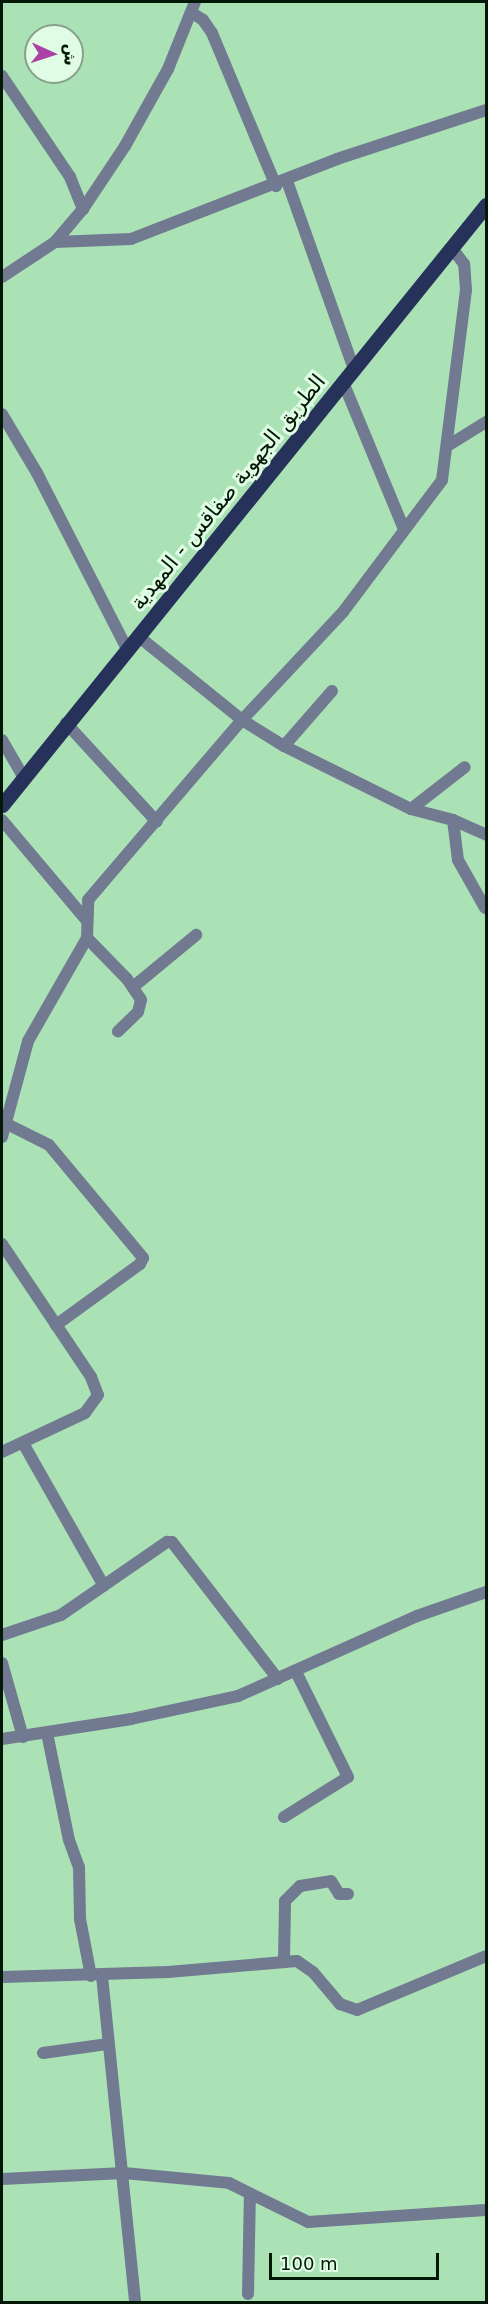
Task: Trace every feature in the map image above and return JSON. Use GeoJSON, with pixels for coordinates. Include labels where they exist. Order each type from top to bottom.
{"type":"FeatureCollection","features":[{"type":"Feature","properties":{"kind":"main road","name":"الطريق الجهوية صفاقس - المهدية"},"geometry":{"type":"LineString","coordinates":[[2,805],[486,205]]}},
{"type":"Feature","properties":{"kind":"street"},"geometry":{"type":"LineString","coordinates":[[193,7],[212,33],[282,183],[354,369]]}},
{"type":"Feature","properties":{"kind":"street"},"geometry":{"type":"LineString","coordinates":[[2,277],[56,242],[83,209],[125,146],[168,69],[193,7]]}},
{"type":"Feature","properties":{"kind":"street"},"geometry":{"type":"LineString","coordinates":[[2,76],[70,177],[83,209]]}},
{"type":"Feature","properties":{"kind":"street"},"geometry":{"type":"LineString","coordinates":[[56,242],[131,239],[282,183],[337,159],[486,110]]}},
{"type":"Feature","properties":{"kind":"street"},"geometry":{"type":"LineString","coordinates":[[2,1137],[28,1041],[87,938],[88,900],[242,720],[343,612],[442,480],[449,445],[466,290],[464,264],[452,248]]}},
{"type":"Feature","properties":{"kind":"street"},"geometry":{"type":"LineString","coordinates":[[343,382],[404,529]]}},
{"type":"Feature","properties":{"kind":"street"},"geometry":{"type":"LineString","coordinates":[[2,414],[5,431],[126,650]]}},
{"type":"Feature","properties":{"kind":"street"},"geometry":{"type":"LineString","coordinates":[[449,445],[486,422]]}},
{"type":"Feature","properties":{"kind":"street"},"geometry":{"type":"LineString","coordinates":[[138,636],[242,720],[284,746],[411,809],[453,820],[486,835]]}},
{"type":"Feature","properties":{"kind":"street"},"geometry":{"type":"LineString","coordinates":[[284,746],[333,691]]}},
{"type":"Feature","properties":{"kind":"street"},"geometry":{"type":"LineString","coordinates":[[66,723],[157,822]]}},
{"type":"Feature","properties":{"kind":"street"},"geometry":{"type":"LineString","coordinates":[[2,740],[24,778]]}},
{"type":"Feature","properties":{"kind":"street"},"geometry":{"type":"LineString","coordinates":[[411,809],[465,767]]}},
{"type":"Feature","properties":{"kind":"street"},"geometry":{"type":"LineString","coordinates":[[2,820],[87,921]]}},
{"type":"Feature","properties":{"kind":"street"},"geometry":{"type":"LineString","coordinates":[[453,820],[458,861],[485,908]]}},
{"type":"Feature","properties":{"kind":"street"},"geometry":{"type":"LineString","coordinates":[[133,987],[196,935]]}},
{"type":"Feature","properties":{"kind":"street"},"geometry":{"type":"LineString","coordinates":[[87,938],[133,987],[141,1008],[118,1031]]}},
{"type":"Feature","properties":{"kind":"street"},"geometry":{"type":"LineString","coordinates":[[5,1123],[49,1145],[143,1258],[140,1264],[56,1325]]}},
{"type":"Feature","properties":{"kind":"street"},"geometry":{"type":"LineString","coordinates":[[2,1244],[95,1384],[97,1400],[85,1413],[2,1452]]}},
{"type":"Feature","properties":{"kind":"street"},"geometry":{"type":"LineString","coordinates":[[23,1443],[104,1586]]}},
{"type":"Feature","properties":{"kind":"street"},"geometry":{"type":"LineString","coordinates":[[2,1635],[61,1615],[167,1542],[172,1542],[278,1679]]}},
{"type":"Feature","properties":{"kind":"street"},"geometry":{"type":"LineString","coordinates":[[2,1739],[210,1703],[296,1672],[417,1616],[486,1592]]}},
{"type":"Feature","properties":{"kind":"street"},"geometry":{"type":"LineString","coordinates":[[2,1663],[23,1737]]}},
{"type":"Feature","properties":{"kind":"street"},"geometry":{"type":"LineString","coordinates":[[284,1817],[348,1777],[296,1672]]}},
{"type":"Feature","properties":{"kind":"street"},"geometry":{"type":"LineString","coordinates":[[47,1733],[69,1840],[79,1867],[80,1919],[96,1976],[108,2044],[124,2173],[135,2302]]}},
{"type":"Feature","properties":{"kind":"street"},"geometry":{"type":"LineString","coordinates":[[284,1961],[285,1901],[300,1886],[331,1881],[339,1894],[348,1894]]}},
{"type":"Feature","properties":{"kind":"street"},"geometry":{"type":"LineString","coordinates":[[2,1977],[96,1976],[284,1961],[305,1965],[340,2004],[357,2010],[486,1956]]}},
{"type":"Feature","properties":{"kind":"street"},"geometry":{"type":"LineString","coordinates":[[43,2054],[108,2044]]}},
{"type":"Feature","properties":{"kind":"street"},"geometry":{"type":"LineString","coordinates":[[2,2179],[124,2173],[229,2183],[308,2222],[486,2210]]}},
{"type":"Feature","properties":{"kind":"street"},"geometry":{"type":"LineString","coordinates":[[249,2294],[250,2194]]}}]}
